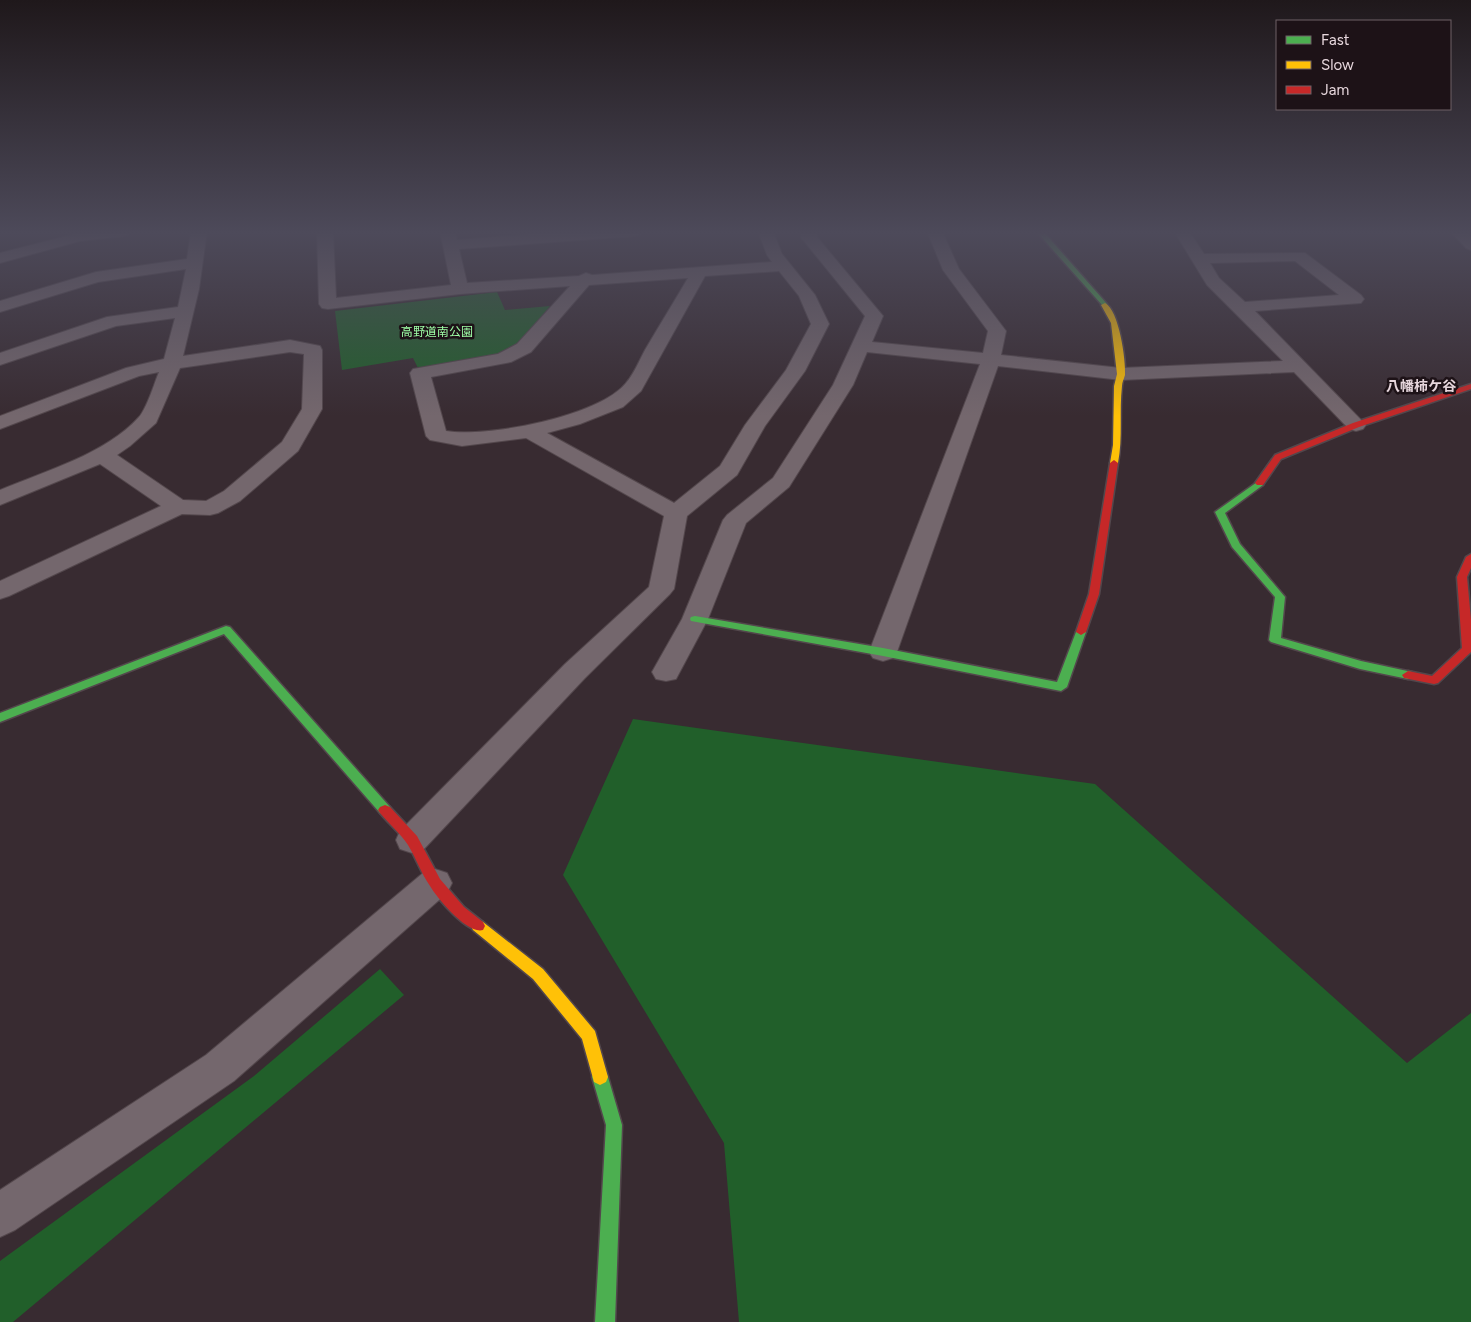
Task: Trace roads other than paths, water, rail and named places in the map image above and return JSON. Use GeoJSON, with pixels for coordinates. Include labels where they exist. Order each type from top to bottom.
{"type":"FeatureCollection","features":[{"type":"Feature","properties":{"kind":"street"},"geometry":{"type":"LineString","coordinates":[[0,307],[44,293]]}},
{"type":"Feature","properties":{"kind":"street"},"geometry":{"type":"LineString","coordinates":[[0,498],[102,455],[123,442],[149,419],[172,363],[190,293]]}},
{"type":"Feature","properties":{"kind":"street"},"geometry":{"type":"LineString","coordinates":[[328,293],[328,304],[427,293]]}},
{"type":"Feature","properties":{"kind":"street"},"geometry":{"type":"LineString","coordinates":[[573,293],[524,348],[504,358],[483,364],[420,373],[437,436],[462,440],[529,431],[573,420],[616,403],[634,387],[687,293]]}},
{"type":"Feature","properties":{"kind":"street"},"geometry":{"type":"LineString","coordinates":[[412,840],[575,671],[661,589],[676,513],[730,470],[755,425],[796,371],[820,324],[806,293]]}},
{"type":"Feature","properties":{"kind":"street"},"geometry":{"type":"LineString","coordinates":[[666,672],[695,619],[735,520],[782,482],[843,385],[874,316],[855,293]]}},
{"type":"Feature","properties":{"kind":"street"},"geometry":{"type":"LineString","coordinates":[[883,652],[991,360],[997,331],[968,293]]}},
{"type":"Feature","properties":{"kind":"street"},"geometry":{"type":"LineString","coordinates":[[695,619],[883,652],[1061,687],[1094,594],[1117,445],[1118,386],[1121,374],[1116,322],[1095,293]]}},
{"type":"Feature","properties":{"kind":"street"},"geometry":{"type":"LineString","coordinates":[[1225,293],[1356,425]]}},
{"type":"Feature","properties":{"kind":"street"},"geometry":{"type":"LineString","coordinates":[[1241,307],[1355,299],[1347,293]]}},
{"type":"Feature","properties":{"kind":"street"},"geometry":{"type":"LineString","coordinates":[[0,359],[113,321],[184,311]]}},
{"type":"Feature","properties":{"kind":"street"},"geometry":{"type":"LineString","coordinates":[[0,423],[133,372],[172,363],[290,346],[313,350],[312,409],[290,446],[232,496],[210,508],[178,507],[0,591]]}},
{"type":"Feature","properties":{"kind":"street"},"geometry":{"type":"LineString","coordinates":[[861,346],[1121,374],[1297,366]]}},
{"type":"Feature","properties":{"kind":"street"},"geometry":{"type":"LineString","coordinates":[[1471,386],[1356,425],[1278,457],[1258,486],[1220,512],[1235,545],[1280,597],[1275,640],[1360,665],[1434,680],[1469,650],[1462,577],[1471,557]]}},
{"type":"Feature","properties":{"kind":"street"},"geometry":{"type":"LineString","coordinates":[[529,431],[676,513]]}},
{"type":"Feature","properties":{"kind":"street"},"geometry":{"type":"LineString","coordinates":[[102,455],[178,507]]}},
{"type":"Feature","properties":{"kind":"street"},"geometry":{"type":"LineString","coordinates":[[0,718],[226,629],[412,840],[435,883],[459,911],[538,974],[589,1036],[614,1125],[605,1322]]}},
{"type":"Feature","properties":{"kind":"street"},"geometry":{"type":"LineString","coordinates":[[0,1215],[220,1068],[435,883]]}},
{"type":"Feature","properties":{"kind":"district","name":"八幡柿ケ谷"},"geometry":{"type":"Point","coordinates":[1421,386]}},
{"type":"Feature","properties":{"kind":"park label","name":"高野道南公園"},"geometry":{"type":"Point","coordinates":[437,332]}}]}
